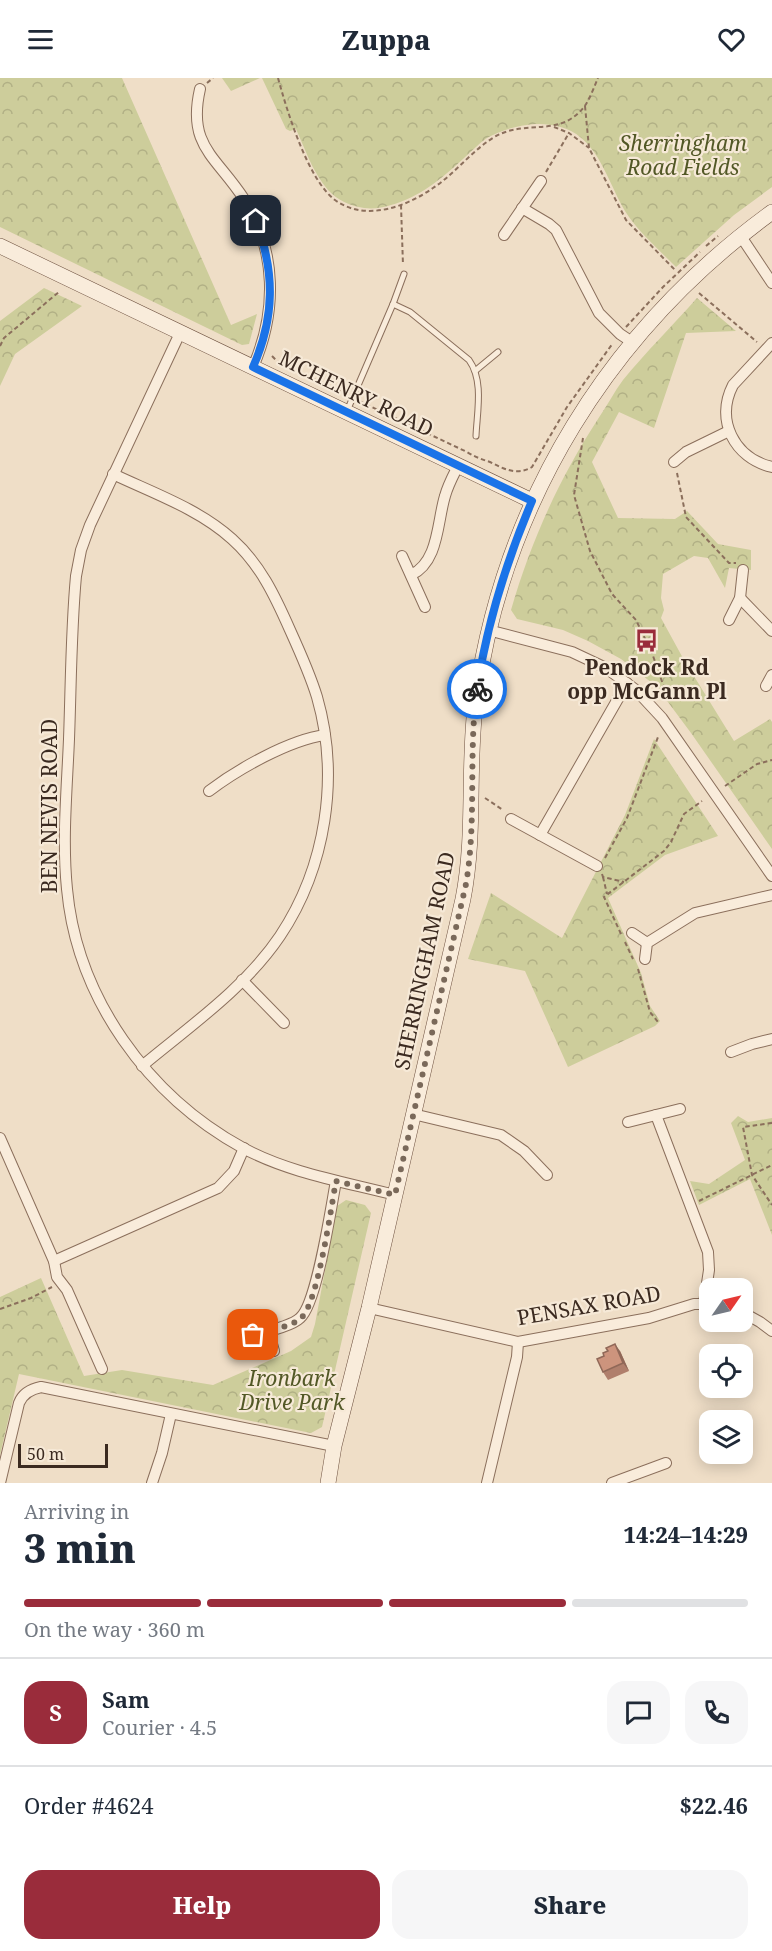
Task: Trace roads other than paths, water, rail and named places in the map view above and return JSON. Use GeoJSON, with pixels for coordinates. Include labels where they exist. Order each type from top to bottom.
{"type":"FeatureCollection","features":[{"type":"Feature","properties":{"kind":"street"},"geometry":{"type":"LineString","coordinates":[[200,89],[196,108],[200,138],[245,200],[256,221],[266,253],[271,290],[270,305],[265,337],[253,367]]}},
{"type":"Feature","properties":{"kind":"street"},"geometry":{"type":"LineString","coordinates":[[504,235],[541,181]]}},
{"type":"Feature","properties":{"kind":"street"},"geometry":{"type":"LineString","coordinates":[[522,208],[556,230],[598,313],[632,342]]}},
{"type":"Feature","properties":{"kind":"street","name":"SHERRINGHAM ROAD"},"geometry":{"type":"LineString","coordinates":[[328,1483],[334,1446],[369,1308],[466,884],[471,837],[472,741],[476,702],[488,630],[510,557],[532,501],[570,429],[597,388],[632,342],[692,279],[740,235],[772,212]]}},
{"type":"Feature","properties":{"kind":"street"},"geometry":{"type":"LineString","coordinates":[[740,235],[772,283]]}},
{"type":"Feature","properties":{"kind":"street","name":"MCHENRY ROAD"},"geometry":{"type":"LineString","coordinates":[[0,246],[532,501]]}},
{"type":"Feature","properties":{"kind":"street","name":"BEN NEVIS ROAD"},"geometry":{"type":"LineString","coordinates":[[180,333],[87,531],[76,576],[65,831],[65,869],[72,922],[90,980],[121,1038],[171,1096],[194,1116],[244,1148],[286,1166],[395,1195]]}},
{"type":"Feature","properties":{"kind":"street"},"geometry":{"type":"LineString","coordinates":[[772,343],[733,385],[725,410],[729,432],[734,442],[747,456],[772,467]]}},
{"type":"Feature","properties":{"kind":"street"},"geometry":{"type":"LineString","coordinates":[[674,462],[686,452],[729,432]]}},
{"type":"Feature","properties":{"kind":"street"},"geometry":{"type":"LineString","coordinates":[[411,575],[423,567],[432,549],[437,537],[444,498],[458,466]]}},
{"type":"Feature","properties":{"kind":"street"},"geometry":{"type":"LineString","coordinates":[[113,474],[203,518],[224,532],[248,555],[269,584],[306,666],[317,698],[328,766],[327,797],[320,845],[297,907],[285,928],[271,949],[243,980],[142,1065]]}},
{"type":"Feature","properties":{"kind":"street"},"geometry":{"type":"LineString","coordinates":[[402,556],[425,607]]}},
{"type":"Feature","properties":{"kind":"street"},"geometry":{"type":"LineString","coordinates":[[729,620],[740,598],[743,570]]}},
{"type":"Feature","properties":{"kind":"street"},"geometry":{"type":"LineString","coordinates":[[740,598],[772,631]]}},
{"type":"Feature","properties":{"kind":"street"},"geometry":{"type":"LineString","coordinates":[[488,630],[572,652],[606,668],[627,682],[652,705],[662,718],[772,876]]}},
{"type":"Feature","properties":{"kind":"street"},"geometry":{"type":"LineString","coordinates":[[766,686],[772,675]]}},
{"type":"Feature","properties":{"kind":"street"},"geometry":{"type":"LineString","coordinates":[[540,835],[627,682]]}},
{"type":"Feature","properties":{"kind":"street"},"geometry":{"type":"LineString","coordinates":[[209,791],[240,769],[306,738],[324,735]]}},
{"type":"Feature","properties":{"kind":"street"},"geometry":{"type":"LineString","coordinates":[[511,819],[599,867]]}},
{"type":"Feature","properties":{"kind":"street"},"geometry":{"type":"LineString","coordinates":[[647,942],[695,913],[772,895]]}},
{"type":"Feature","properties":{"kind":"street"},"geometry":{"type":"LineString","coordinates":[[632,933],[647,942]]}},
{"type":"Feature","properties":{"kind":"street"},"geometry":{"type":"LineString","coordinates":[[645,959],[647,942]]}},
{"type":"Feature","properties":{"kind":"street"},"geometry":{"type":"LineString","coordinates":[[243,980],[284,1023]]}},
{"type":"Feature","properties":{"kind":"street"},"geometry":{"type":"LineString","coordinates":[[731,1052],[772,1039]]}},
{"type":"Feature","properties":{"kind":"street"},"geometry":{"type":"LineString","coordinates":[[628,1122],[680,1109]]}},
{"type":"Feature","properties":{"kind":"street"},"geometry":{"type":"LineString","coordinates":[[413,1114],[501,1136],[524,1150],[547,1175]]}},
{"type":"Feature","properties":{"kind":"street"},"geometry":{"type":"LineString","coordinates":[[656,1115],[704,1240],[709,1262],[708,1278]]}},
{"type":"Feature","properties":{"kind":"street"},"geometry":{"type":"LineString","coordinates":[[0,1138],[54,1261],[56,1274],[67,1290],[102,1369]]}},
{"type":"Feature","properties":{"kind":"street"},"geometry":{"type":"LineString","coordinates":[[54,1261],[218,1188],[234,1171],[244,1148]]}},
{"type":"Feature","properties":{"kind":"street"},"geometry":{"type":"LineString","coordinates":[[239,1339],[296,1321],[303,1316],[316,1283],[336,1181]]}},
{"type":"Feature","properties":{"kind":"street","name":"PENSAX ROAD"},"geometry":{"type":"LineString","coordinates":[[369,1308],[518,1342],[649,1318],[699,1304]]}},
{"type":"Feature","properties":{"kind":"street"},"geometry":{"type":"LineString","coordinates":[[753,1318],[772,1331]]}},
{"type":"Feature","properties":{"kind":"street"},"geometry":{"type":"LineString","coordinates":[[268,1330],[274,1351]]}},
{"type":"Feature","properties":{"kind":"street"},"geometry":{"type":"LineString","coordinates":[[487,1483],[517,1357],[518,1342]]}},
{"type":"Feature","properties":{"kind":"street"},"geometry":{"type":"LineString","coordinates":[[0,1483],[19,1403],[24,1395],[35,1388],[45,1388],[334,1446]]}},
{"type":"Feature","properties":{"kind":"street"},"geometry":{"type":"LineString","coordinates":[[152,1483],[171,1414]]}},
{"type":"Feature","properties":{"kind":"street"},"geometry":{"type":"LineString","coordinates":[[612,1483],[666,1463]]}},
{"type":"Feature","properties":{"kind":"lane"},"geometry":{"type":"LineString","coordinates":[[346,412],[404,274]]}},
{"type":"Feature","properties":{"kind":"lane"},"geometry":{"type":"LineString","coordinates":[[393,304],[410,312],[469,360],[476,371],[478,382],[476,436]]}},
{"type":"Feature","properties":{"kind":"lane"},"geometry":{"type":"LineString","coordinates":[[476,371],[498,352]]}},
{"type":"Feature","properties":{"kind":"place","name":"Pendock Rd opp McGann Pl"},"geometry":{"type":"Point","coordinates":[647,640]}},
{"type":"Feature","properties":{"kind":"park label","name":"Sherringham Road Fields"},"geometry":{"type":"Point","coordinates":[683,156]}},
{"type":"Feature","properties":{"kind":"park label","name":"Ironbark Drive Park"},"geometry":{"type":"Point","coordinates":[292,1391]}}]}
